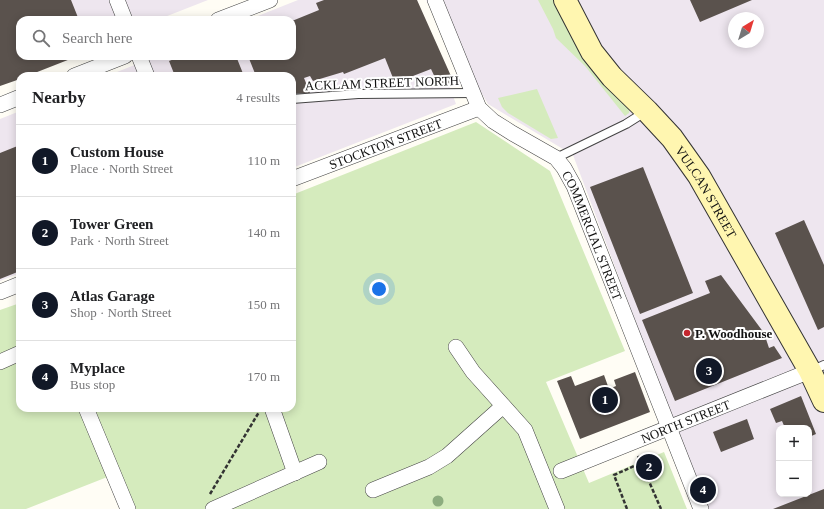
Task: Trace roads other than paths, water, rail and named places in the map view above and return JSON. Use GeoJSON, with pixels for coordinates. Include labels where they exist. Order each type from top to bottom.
{"type":"FeatureCollection","features":[{"type":"Feature","properties":{"kind":"street"},"geometry":{"type":"LineString","coordinates":[[117,0],[123,16]]}},
{"type":"Feature","properties":{"kind":"street"},"geometry":{"type":"LineString","coordinates":[[228,16],[270,0]]}},
{"type":"Feature","properties":{"kind":"street","name":"COMMERCIAL STREET"},"geometry":{"type":"LineString","coordinates":[[435,0],[479,108],[493,121],[556,158],[564,168],[574,186],[701,509]]}},
{"type":"Feature","properties":{"kind":"street","name":"VULCAN STREET"},"geometry":{"type":"LineString","coordinates":[[564,0],[592,52],[612,77],[672,138],[699,176],[817,368],[824,401]]}},
{"type":"Feature","properties":{"kind":"street"},"geometry":{"type":"LineString","coordinates":[[84,72],[115,60]]}},
{"type":"Feature","properties":{"kind":"street"},"geometry":{"type":"LineString","coordinates":[[141,60],[145,72]]}},
{"type":"Feature","properties":{"kind":"street"},"geometry":{"type":"LineString","coordinates":[[0,105],[16,99]]}},
{"type":"Feature","properties":{"kind":"street","name":"STOCKTON STREET"},"geometry":{"type":"LineString","coordinates":[[296,177],[479,108]]}},
{"type":"Feature","properties":{"kind":"street"},"geometry":{"type":"LineString","coordinates":[[0,292],[16,286]]}},
{"type":"Feature","properties":{"kind":"street"},"geometry":{"type":"LineString","coordinates":[[456,347],[473,372],[526,430],[557,509]]}},
{"type":"Feature","properties":{"kind":"street"},"geometry":{"type":"LineString","coordinates":[[0,362],[16,356]]}},
{"type":"Feature","properties":{"kind":"street","name":"NORTH STREET"},"geometry":{"type":"LineString","coordinates":[[561,471],[817,368]]}},
{"type":"Feature","properties":{"kind":"street"},"geometry":{"type":"LineString","coordinates":[[373,490],[429,467],[446,456],[503,406]]}},
{"type":"Feature","properties":{"kind":"street"},"geometry":{"type":"LineString","coordinates":[[88,412],[128,509]]}},
{"type":"Feature","properties":{"kind":"street"},"geometry":{"type":"LineString","coordinates":[[273,412],[296,473]]}},
{"type":"Feature","properties":{"kind":"street"},"geometry":{"type":"LineString","coordinates":[[211,502],[296,473],[319,462]]}},
{"type":"Feature","properties":{"kind":"lane","name":"ACKLAM STREET NORTH"},"geometry":{"type":"LineString","coordinates":[[296,99],[358,94],[473,93]]}},
{"type":"Feature","properties":{"kind":"lane"},"geometry":{"type":"LineString","coordinates":[[556,158],[626,124],[647,111]]}},
{"type":"Feature","properties":{"kind":"place","name":"P. Woodhouse"},"geometry":{"type":"Point","coordinates":[687,333]}},
{"type":"Feature","properties":{"kind":"place","name":"Atlas Garage"},"geometry":{"type":"Point","coordinates":[709,371]}},
{"type":"Feature","properties":{"kind":"place","name":"Custom House"},"geometry":{"type":"Point","coordinates":[605,400]}},
{"type":"Feature","properties":{"kind":"place","name":"Tower Green"},"geometry":{"type":"Point","coordinates":[649,467]}},
{"type":"Feature","properties":{"kind":"place","name":"Myplace"},"geometry":{"type":"Point","coordinates":[703,490]}}]}
